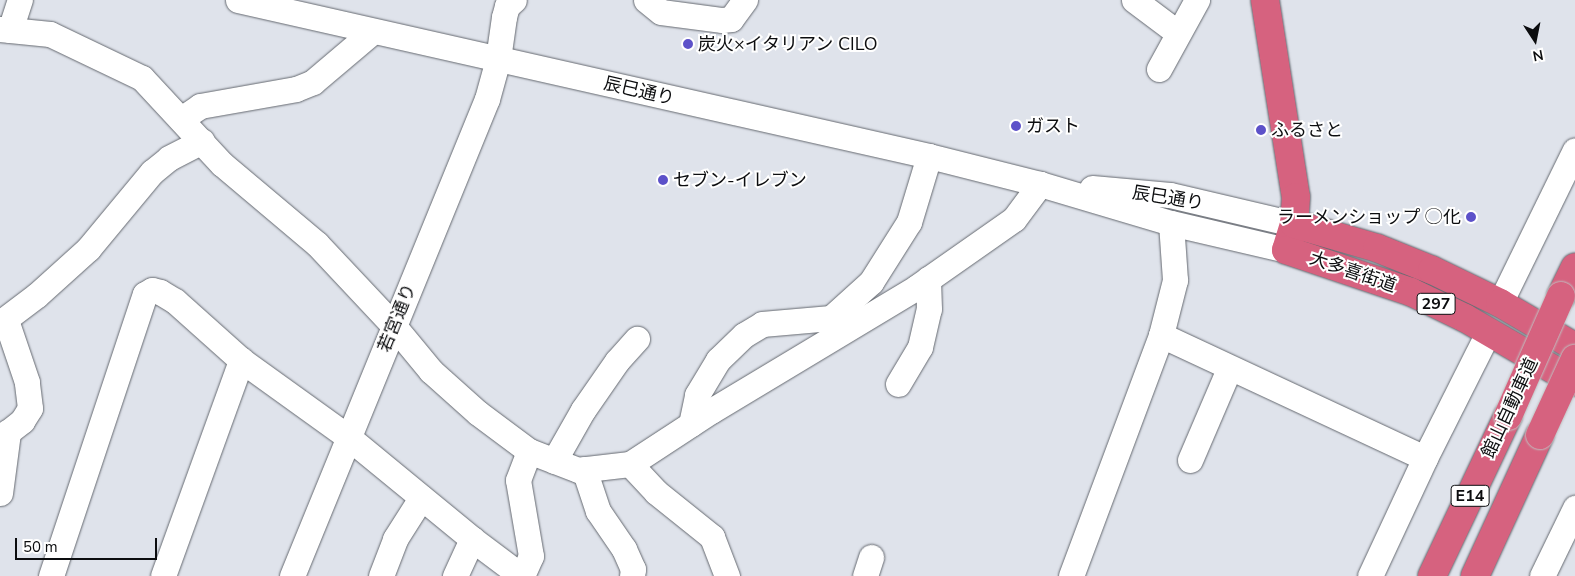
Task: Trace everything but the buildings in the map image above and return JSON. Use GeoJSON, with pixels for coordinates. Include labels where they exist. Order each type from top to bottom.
{"type":"FeatureCollection","features":[{"type":"Feature","properties":{"kind":"highway","name":"大多喜街道"},"geometry":{"type":"LineString","coordinates":[[1265,0],[1296,197],[1294,224],[1286,250],[1411,292],[1489,331],[1575,382]]}},
{"type":"Feature","properties":{"kind":"highway","name":"大多喜街道"},"geometry":{"type":"LineString","coordinates":[[1294,224],[1377,248],[1432,270],[1500,303],[1575,347]]}},
{"type":"Feature","properties":{"kind":"highway","name":"館山自動車道"},"geometry":{"type":"LineString","coordinates":[[1432,576],[1508,416],[1575,267]]}},
{"type":"Feature","properties":{"kind":"highway","name":"E14"},"geometry":{"type":"LineString","coordinates":[[1475,576],[1575,359]]}},
{"type":"Feature","properties":{"kind":"street"},"geometry":{"type":"LineString","coordinates":[[20,0],[5,30],[50,34],[142,78],[222,164],[317,244],[393,325],[432,371],[478,413],[529,451],[578,470],[630,464],[691,424],[928,279],[1014,219],[1040,184]]}},
{"type":"Feature","properties":{"kind":"street","name":"辰巳通り"},"geometry":{"type":"LineString","coordinates":[[238,0],[372,32],[929,156],[1040,184],[1171,223],[1286,250]]}},
{"type":"Feature","properties":{"kind":"street","name":"若宮通り"},"geometry":{"type":"LineString","coordinates":[[292,576],[487,99],[498,59],[507,6],[514,0]]}},
{"type":"Feature","properties":{"kind":"street"},"geometry":{"type":"LineString","coordinates":[[646,0],[661,12],[722,20],[731,19],[745,0]]}},
{"type":"Feature","properties":{"kind":"street"},"geometry":{"type":"LineString","coordinates":[[1134,0],[1178,34]]}},
{"type":"Feature","properties":{"kind":"street"},"geometry":{"type":"LineString","coordinates":[[1159,69],[1196,0]]}},
{"type":"Feature","properties":{"kind":"street"},"geometry":{"type":"LineString","coordinates":[[181,119],[200,106],[296,89],[313,82],[372,32]]}},
{"type":"Feature","properties":{"kind":"street"},"geometry":{"type":"LineString","coordinates":[[0,493],[8,432],[22,421],[30,408],[27,382],[3,322],[88,248],[152,172],[169,158],[202,141]]}},
{"type":"Feature","properties":{"kind":"street"},"geometry":{"type":"LineString","coordinates":[[1500,303],[1575,150]]}},
{"type":"Feature","properties":{"kind":"street"},"geometry":{"type":"LineString","coordinates":[[691,424],[696,395],[718,360],[744,335],[762,324],[831,318],[871,282],[909,222],[929,156]]}},
{"type":"Feature","properties":{"kind":"street","name":"辰巳通り"},"geometry":{"type":"LineString","coordinates":[[1040,184],[1170,195],[1294,224]]}},
{"type":"Feature","properties":{"kind":"street"},"geometry":{"type":"LineString","coordinates":[[1071,576],[1161,335],[1175,280],[1171,223]]}},
{"type":"Feature","properties":{"kind":"street"},"geometry":{"type":"LineString","coordinates":[[898,384],[920,347],[929,309],[928,279]]}},
{"type":"Feature","properties":{"kind":"street"},"geometry":{"type":"LineString","coordinates":[[51,576],[145,294],[152,290],[160,292],[175,301],[241,360],[348,437],[472,539],[516,572],[517,576]]}},
{"type":"Feature","properties":{"kind":"street"},"geometry":{"type":"LineString","coordinates":[[1370,576],[1425,458],[1489,331]]}},
{"type":"Feature","properties":{"kind":"street"},"geometry":{"type":"LineString","coordinates":[[1161,335],[1229,369],[1425,458]]}},
{"type":"Feature","properties":{"kind":"street"},"geometry":{"type":"LineString","coordinates":[[554,461],[583,410],[617,361],[637,339]]}},
{"type":"Feature","properties":{"kind":"street"},"geometry":{"type":"LineString","coordinates":[[163,576],[241,360]]}},
{"type":"Feature","properties":{"kind":"street"},"geometry":{"type":"LineString","coordinates":[[1190,460],[1229,369]]}},
{"type":"Feature","properties":{"kind":"street"},"geometry":{"type":"LineString","coordinates":[[522,576],[531,556],[518,480],[529,451]]}},
{"type":"Feature","properties":{"kind":"street"},"geometry":{"type":"LineString","coordinates":[[630,464],[656,492],[712,537],[727,576]]}},
{"type":"Feature","properties":{"kind":"street"},"geometry":{"type":"LineString","coordinates":[[584,469],[598,510],[624,549],[633,569],[632,576]]}},
{"type":"Feature","properties":{"kind":"street"},"geometry":{"type":"LineString","coordinates":[[381,576],[395,539],[421,498]]}},
{"type":"Feature","properties":{"kind":"street"},"geometry":{"type":"LineString","coordinates":[[1542,576],[1572,521]]}},
{"type":"Feature","properties":{"kind":"street"},"geometry":{"type":"LineString","coordinates":[[455,576],[472,539]]}},
{"type":"Feature","properties":{"kind":"place","name":"炭火×イタリアン CILO"},"geometry":{"type":"Point","coordinates":[688,44]}},
{"type":"Feature","properties":{"kind":"place","name":"ガスト"},"geometry":{"type":"Point","coordinates":[1016,126]}},
{"type":"Feature","properties":{"kind":"place","name":"ふるさと"},"geometry":{"type":"Point","coordinates":[1261,130]}},
{"type":"Feature","properties":{"kind":"place","name":"セブン-イレブン"},"geometry":{"type":"Point","coordinates":[663,180]}},
{"type":"Feature","properties":{"kind":"place","name":"ラーメンショップ ◯化"},"geometry":{"type":"Point","coordinates":[1471,217]}}]}
